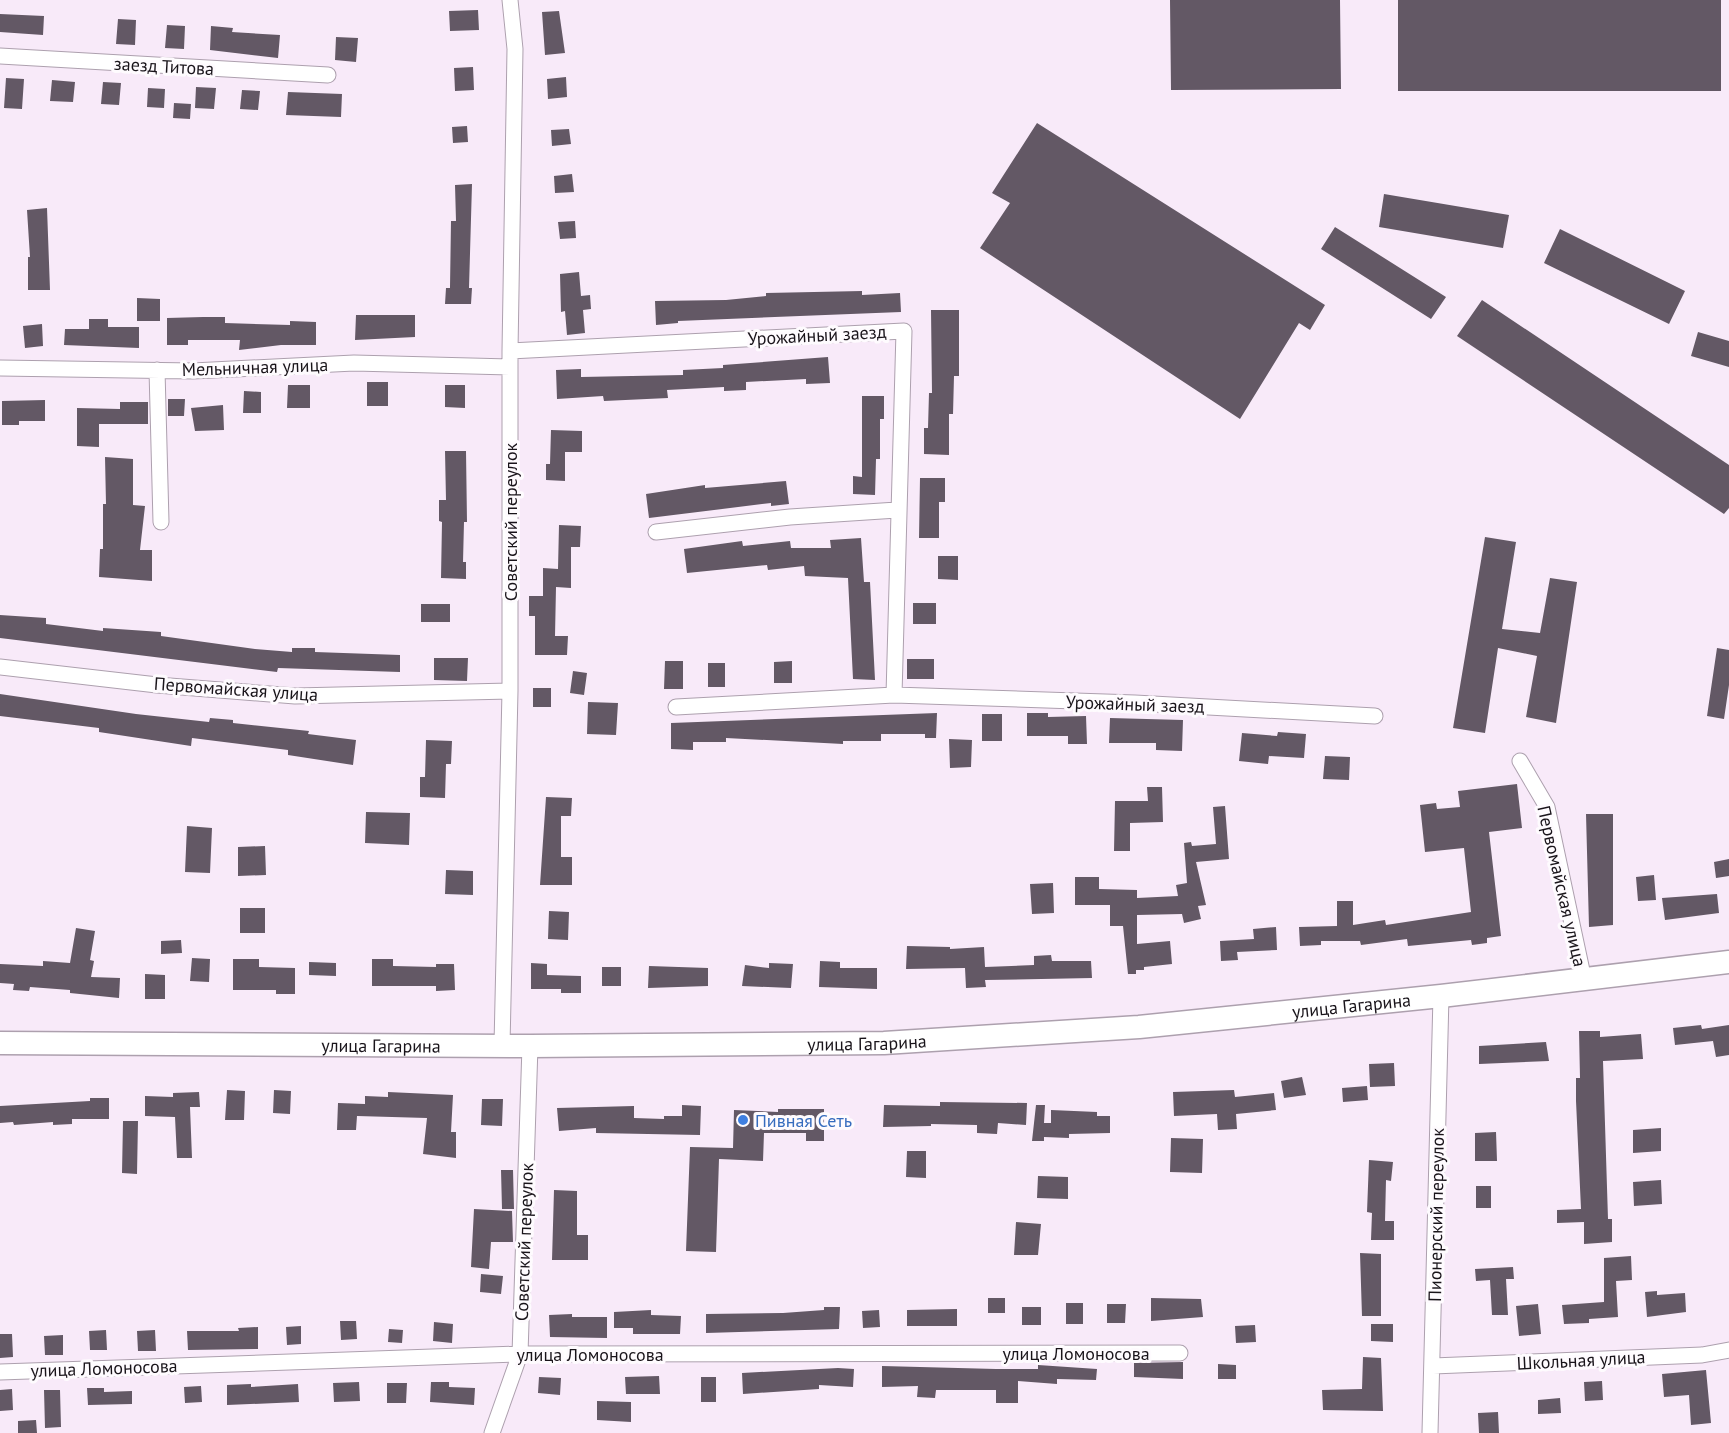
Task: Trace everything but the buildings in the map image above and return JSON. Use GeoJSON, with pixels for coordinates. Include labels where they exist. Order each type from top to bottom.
{"type":"FeatureCollection","features":[{"type":"Feature","properties":{"kind":"main road","name":"улица Гагарина"},"geometry":{"type":"LineString","coordinates":[[0,1042],[530,1046],[884,1043],[1139,1027],[1441,996],[1729,962]]}},
{"type":"Feature","properties":{"kind":"street","name":"Советский переулок"},"geometry":{"type":"LineString","coordinates":[[502,1045],[510,692],[510,351],[515,49],[510,0]]}},
{"type":"Feature","properties":{"kind":"street","name":"заезд Титова"},"geometry":{"type":"LineString","coordinates":[[0,56],[328,75]]}},
{"type":"Feature","properties":{"kind":"street","name":"Урожайный заезд"},"geometry":{"type":"LineString","coordinates":[[510,351],[904,331],[897,510],[894,695]]}},
{"type":"Feature","properties":{"kind":"street","name":"Мельничная улица"},"geometry":{"type":"LineString","coordinates":[[0,368],[157,370],[354,363],[510,367]]}},
{"type":"Feature","properties":{"kind":"street"},"geometry":{"type":"LineString","coordinates":[[157,370],[161,522]]}},
{"type":"Feature","properties":{"kind":"street"},"geometry":{"type":"LineString","coordinates":[[656,531],[790,517],[897,510]]}},
{"type":"Feature","properties":{"kind":"street","name":"Первомайская улица"},"geometry":{"type":"LineString","coordinates":[[0,667],[157,685],[295,696],[510,692]]}},
{"type":"Feature","properties":{"kind":"street","name":"Урожайный заезд"},"geometry":{"type":"LineString","coordinates":[[676,707],[894,695],[1135,703],[1375,716]]}},
{"type":"Feature","properties":{"kind":"street","name":"Первомайская улица"},"geometry":{"type":"LineString","coordinates":[[1520,761],[1547,807],[1584,980]]}},
{"type":"Feature","properties":{"kind":"street","name":"Пионерский переулок"},"geometry":{"type":"LineString","coordinates":[[1430,1433],[1434,1366],[1441,996]]}},
{"type":"Feature","properties":{"kind":"street","name":"Советский переулок"},"geometry":{"type":"LineString","coordinates":[[492,1433],[520,1354],[530,1046]]}},
{"type":"Feature","properties":{"kind":"street","name":"Школьная улица"},"geometry":{"type":"LineString","coordinates":[[1434,1366],[1702,1355],[1729,1350]]}},
{"type":"Feature","properties":{"kind":"street","name":"улица Ломоносова"},"geometry":{"type":"LineString","coordinates":[[0,1372],[520,1354],[1180,1353]]}},
{"type":"Feature","properties":{"kind":"place","name":"Пивная Сеть"},"geometry":{"type":"Point","coordinates":[743,1120]}}]}
